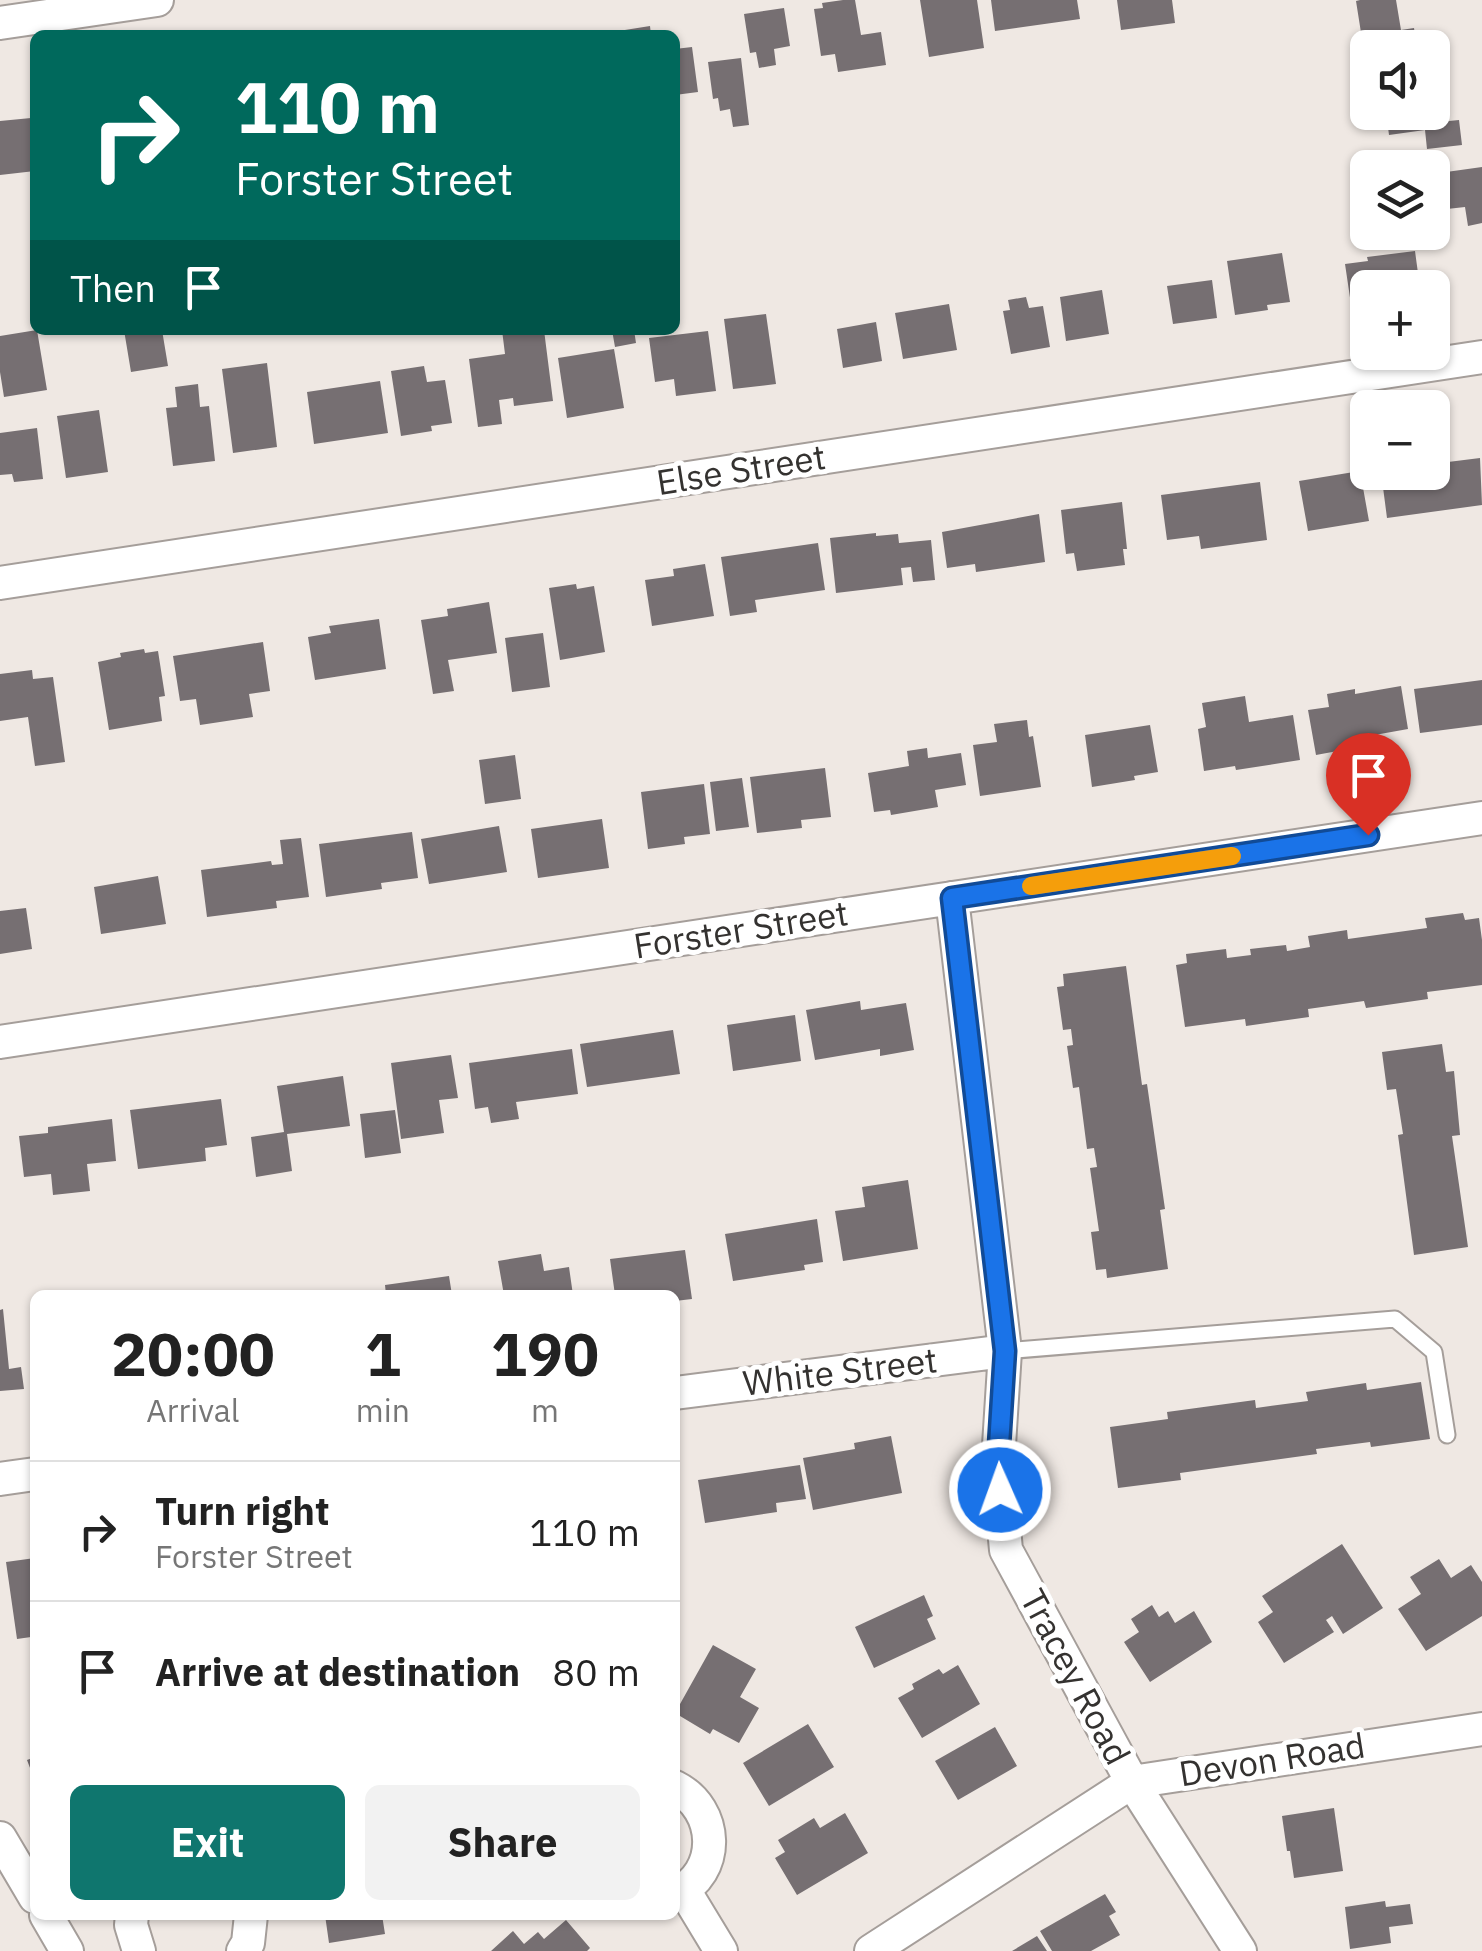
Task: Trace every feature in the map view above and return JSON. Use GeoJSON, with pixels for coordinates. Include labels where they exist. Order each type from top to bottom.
{"type":"FeatureCollection","features":[{"type":"Feature","properties":{"kind":"street"},"geometry":{"type":"LineString","coordinates":[[0,23],[157,0]]}},
{"type":"Feature","properties":{"kind":"street","name":"Else Street"},"geometry":{"type":"LineString","coordinates":[[0,583],[1482,357]]}},
{"type":"Feature","properties":{"kind":"street","name":"Forster Street"},"geometry":{"type":"LineString","coordinates":[[0,1042],[1482,818]]}},
{"type":"Feature","properties":{"kind":"street","name":"Tracey Road"},"geometry":{"type":"LineString","coordinates":[[952,898],[1005,1351],[998,1461],[1006,1550],[1132,1782],[1240,1951]]}},
{"type":"Feature","properties":{"kind":"street","name":"White Street"},"geometry":{"type":"LineString","coordinates":[[680,1392],[1005,1351]]}},
{"type":"Feature","properties":{"kind":"street"},"geometry":{"type":"LineString","coordinates":[[0,1479],[30,1475]]}},
{"type":"Feature","properties":{"kind":"street","name":"Devon Road"},"geometry":{"type":"LineString","coordinates":[[871,1951],[1132,1782],[1482,1729]]}},
{"type":"Feature","properties":{"kind":"street"},"geometry":{"type":"LineString","coordinates":[[680,1790],[696,1801],[706,1819],[710,1847],[704,1866],[680,1892],[721,1951]]}},
{"type":"Feature","properties":{"kind":"street"},"geometry":{"type":"LineString","coordinates":[[0,1838],[30,1889]]}},
{"type":"Feature","properties":{"kind":"street"},"geometry":{"type":"LineString","coordinates":[[49,1920],[67,1951]]}},
{"type":"Feature","properties":{"kind":"street"},"geometry":{"type":"LineString","coordinates":[[243,1951],[250,1920]]}},
{"type":"Feature","properties":{"kind":"lane"},"geometry":{"type":"LineString","coordinates":[[1005,1351],[1395,1319],[1434,1352],[1446,1435]]}},
{"type":"Feature","properties":{"kind":"building"},"geometry":{"type":"Polygon","coordinates":[[[855,0],[861,35],[881,32],[886,65],[838,72],[835,54],[821,56],[814,9],[823,8],[822,3],[855,0]]]}},
{"type":"Feature","properties":{"kind":"building"},"geometry":{"type":"Polygon","coordinates":[[[920,0],[977,0],[984,48],[929,57],[920,0]]]}},
{"type":"Feature","properties":{"kind":"building"},"geometry":{"type":"Polygon","coordinates":[[[991,0],[1077,0],[1080,19],[995,31],[991,0]]]}},
{"type":"Feature","properties":{"kind":"building"},"geometry":{"type":"Polygon","coordinates":[[[1117,0],[1172,0],[1175,23],[1121,30],[1117,0]]]}},
{"type":"Feature","properties":{"kind":"building"},"geometry":{"type":"Polygon","coordinates":[[[1396,0],[1401,30],[1361,30],[1356,1],[1396,0]]]}},
{"type":"Feature","properties":{"kind":"building"},"geometry":{"type":"Polygon","coordinates":[[[784,8],[790,46],[774,49],[776,65],[759,68],[756,52],[750,53],[744,14],[784,8]]]}},
{"type":"Feature","properties":{"kind":"building"},"geometry":{"type":"Polygon","coordinates":[[[692,47],[698,92],[680,94],[680,48],[692,47]]]}},
{"type":"Feature","properties":{"kind":"building"},"geometry":{"type":"Polygon","coordinates":[[[741,58],[749,125],[733,127],[730,109],[720,111],[718,98],[713,99],[708,62],[741,58]]]}},
{"type":"Feature","properties":{"kind":"building"},"geometry":{"type":"Polygon","coordinates":[[[30,118],[30,172],[0,175],[0,121],[30,118]]]}},
{"type":"Feature","properties":{"kind":"building"},"geometry":{"type":"Polygon","coordinates":[[[1459,120],[1462,145],[1427,149],[1425,130],[1450,130],[1450,121],[1459,120]]]}},
{"type":"Feature","properties":{"kind":"building"},"geometry":{"type":"Polygon","coordinates":[[[1388,130],[1425,130],[1389,135],[1388,130]]]}},
{"type":"Feature","properties":{"kind":"building"},"geometry":{"type":"Polygon","coordinates":[[[1482,167],[1482,223],[1468,226],[1465,207],[1450,209],[1450,171],[1482,167]]]}},
{"type":"Feature","properties":{"kind":"building"},"geometry":{"type":"Polygon","coordinates":[[[1415,251],[1418,270],[1350,270],[1350,298],[1345,264],[1368,261],[1367,257],[1415,251]]]}},
{"type":"Feature","properties":{"kind":"building"},"geometry":{"type":"Polygon","coordinates":[[[1282,253],[1290,302],[1235,315],[1227,261],[1282,253]]]}},
{"type":"Feature","properties":{"kind":"building"},"geometry":{"type":"Polygon","coordinates":[[[1212,280],[1217,318],[1173,324],[1167,286],[1212,280]]]}},
{"type":"Feature","properties":{"kind":"building"},"geometry":{"type":"Polygon","coordinates":[[[1102,290],[1109,334],[1066,341],[1060,297],[1102,290]]]}},
{"type":"Feature","properties":{"kind":"building"},"geometry":{"type":"Polygon","coordinates":[[[1026,297],[1029,308],[1043,306],[1050,347],[1011,354],[1003,311],[1010,310],[1008,300],[1026,297]]]}},
{"type":"Feature","properties":{"kind":"building"},"geometry":{"type":"Polygon","coordinates":[[[949,304],[957,350],[903,359],[895,313],[949,304]]]}},
{"type":"Feature","properties":{"kind":"building"},"geometry":{"type":"Polygon","coordinates":[[[766,314],[776,384],[733,389],[724,319],[766,314]]]}},
{"type":"Feature","properties":{"kind":"building"},"geometry":{"type":"Polygon","coordinates":[[[876,322],[882,361],[843,368],[837,329],[876,322]]]}},
{"type":"Feature","properties":{"kind":"building"},"geometry":{"type":"Polygon","coordinates":[[[30,331],[30,335],[38,335],[47,390],[4,397],[0,336],[30,331]]]}},
{"type":"Feature","properties":{"kind":"building"},"geometry":{"type":"Polygon","coordinates":[[[708,331],[716,391],[676,396],[674,379],[655,382],[649,338],[708,331]]]}},
{"type":"Feature","properties":{"kind":"building"},"geometry":{"type":"Polygon","coordinates":[[[125,335],[163,335],[168,366],[131,372],[125,335]]]}},
{"type":"Feature","properties":{"kind":"building"},"geometry":{"type":"Polygon","coordinates":[[[503,335],[545,335],[553,401],[514,406],[513,398],[499,400],[502,424],[478,427],[469,359],[505,354],[503,335]]]}},
{"type":"Feature","properties":{"kind":"building"},"geometry":{"type":"Polygon","coordinates":[[[613,335],[635,335],[636,343],[615,347],[613,335]]]}},
{"type":"Feature","properties":{"kind":"building"},"geometry":{"type":"Polygon","coordinates":[[[614,349],[624,408],[567,418],[558,358],[614,349]]]}},
{"type":"Feature","properties":{"kind":"building"},"geometry":{"type":"Polygon","coordinates":[[[267,363],[277,447],[233,453],[222,369],[267,363]]]}},
{"type":"Feature","properties":{"kind":"building"},"geometry":{"type":"Polygon","coordinates":[[[424,366],[427,382],[445,380],[452,423],[401,436],[391,371],[424,366]]]}},
{"type":"Feature","properties":{"kind":"building"},"geometry":{"type":"Polygon","coordinates":[[[380,381],[388,433],[314,444],[307,392],[380,381]]]}},
{"type":"Feature","properties":{"kind":"building"},"geometry":{"type":"Polygon","coordinates":[[[198,384],[200,407],[209,406],[215,461],[173,466],[166,408],[177,407],[175,387],[198,384]]]}},
{"type":"Feature","properties":{"kind":"building"},"geometry":{"type":"Polygon","coordinates":[[[99,410],[108,472],[66,478],[57,416],[99,410]]]}},
{"type":"Feature","properties":{"kind":"building"},"geometry":{"type":"Polygon","coordinates":[[[37,428],[43,479],[14,482],[12,474],[0,475],[0,433],[37,428]]]}},
{"type":"Feature","properties":{"kind":"building"},"geometry":{"type":"Polygon","coordinates":[[[1480,458],[1482,505],[1387,518],[1383,490],[1450,490],[1450,462],[1480,458]]]}},
{"type":"Feature","properties":{"kind":"building"},"geometry":{"type":"Polygon","coordinates":[[[1350,473],[1350,490],[1363,490],[1369,521],[1308,531],[1299,481],[1350,473]]]}},
{"type":"Feature","properties":{"kind":"building"},"geometry":{"type":"Polygon","coordinates":[[[1260,482],[1267,540],[1201,549],[1199,536],[1167,540],[1161,495],[1260,482]]]}},
{"type":"Feature","properties":{"kind":"building"},"geometry":{"type":"Polygon","coordinates":[[[1122,502],[1125,565],[1077,571],[1074,553],[1066,554],[1061,510],[1122,502]]]}},
{"type":"Feature","properties":{"kind":"building"},"geometry":{"type":"Polygon","coordinates":[[[1039,514],[1045,562],[976,572],[975,564],[947,568],[942,532],[1039,514]]]}},
{"type":"Feature","properties":{"kind":"building"},"geometry":{"type":"Polygon","coordinates":[[[898,534],[899,543],[931,540],[935,580],[913,582],[911,567],[901,568],[903,585],[836,593],[830,538],[898,534]]]}},
{"type":"Feature","properties":{"kind":"building"},"geometry":{"type":"Polygon","coordinates":[[[818,543],[825,590],[755,600],[757,612],[730,616],[721,557],[818,543]]]}},
{"type":"Feature","properties":{"kind":"building"},"geometry":{"type":"Polygon","coordinates":[[[705,564],[714,616],[652,626],[645,580],[674,576],[673,569],[705,564]]]}},
{"type":"Feature","properties":{"kind":"building"},"geometry":{"type":"Polygon","coordinates":[[[576,584],[577,589],[594,586],[605,652],[560,660],[549,588],[576,584]]]}},
{"type":"Feature","properties":{"kind":"building"},"geometry":{"type":"Polygon","coordinates":[[[489,602],[497,653],[448,660],[454,691],[433,694],[421,620],[448,616],[447,609],[489,602]]]}},
{"type":"Feature","properties":{"kind":"building"},"geometry":{"type":"Polygon","coordinates":[[[379,619],[386,669],[315,680],[308,637],[331,633],[329,626],[379,619]]]}},
{"type":"Feature","properties":{"kind":"building"},"geometry":{"type":"Polygon","coordinates":[[[543,633],[550,687],[512,692],[505,638],[543,633]]]}},
{"type":"Feature","properties":{"kind":"building"},"geometry":{"type":"Polygon","coordinates":[[[263,642],[270,691],[249,694],[253,717],[200,725],[196,699],[180,701],[173,656],[263,642]]]}},
{"type":"Feature","properties":{"kind":"building"},"geometry":{"type":"Polygon","coordinates":[[[144,649],[145,653],[158,651],[165,696],[159,697],[162,721],[109,730],[98,662],[144,649]]]}},
{"type":"Feature","properties":{"kind":"building"},"geometry":{"type":"Polygon","coordinates":[[[32,670],[33,679],[53,677],[65,762],[35,766],[28,717],[0,721],[0,674],[32,670]]]}},
{"type":"Feature","properties":{"kind":"building"},"geometry":{"type":"Polygon","coordinates":[[[1482,680],[1482,725],[1420,733],[1414,689],[1482,680]]]}},
{"type":"Feature","properties":{"kind":"building"},"geometry":{"type":"Polygon","coordinates":[[[1401,686],[1408,729],[1369,736],[1370,745],[1316,755],[1308,710],[1329,707],[1327,694],[1355,689],[1355,694],[1401,686]]]}},
{"type":"Feature","properties":{"kind":"building"},"geometry":{"type":"Polygon","coordinates":[[[1245,696],[1249,722],[1293,715],[1300,760],[1204,771],[1198,729],[1206,727],[1202,703],[1245,696]]]}},
{"type":"Feature","properties":{"kind":"building"},"geometry":{"type":"Polygon","coordinates":[[[1027,720],[1041,787],[980,796],[973,745],[997,742],[994,724],[1027,720]]]}},
{"type":"Feature","properties":{"kind":"building"},"geometry":{"type":"Polygon","coordinates":[[[1150,725],[1158,772],[1092,787],[1085,735],[1150,725]]]}},
{"type":"Feature","properties":{"kind":"building"},"geometry":{"type":"Polygon","coordinates":[[[927,748],[928,758],[961,753],[966,785],[935,790],[938,807],[891,815],[890,810],[874,812],[868,773],[909,766],[907,751],[927,748]]]}},
{"type":"Feature","properties":{"kind":"building"},"geometry":{"type":"Polygon","coordinates":[[[515,755],[521,799],[485,804],[479,760],[515,755]]]}},
{"type":"Feature","properties":{"kind":"building"},"geometry":{"type":"Polygon","coordinates":[[[825,768],[831,817],[801,820],[802,828],[757,833],[750,777],[825,768]]]}},
{"type":"Feature","properties":{"kind":"building"},"geometry":{"type":"Polygon","coordinates":[[[742,778],[749,827],[716,831],[710,782],[742,778]]]}},
{"type":"Feature","properties":{"kind":"building"},"geometry":{"type":"Polygon","coordinates":[[[704,784],[710,834],[684,837],[685,844],[648,849],[641,792],[704,784]]]}},
{"type":"Feature","properties":{"kind":"building"},"geometry":{"type":"Polygon","coordinates":[[[602,819],[609,868],[538,878],[531,829],[602,819]]]}},
{"type":"Feature","properties":{"kind":"building"},"geometry":{"type":"Polygon","coordinates":[[[499,826],[507,872],[429,884],[421,839],[499,826]]]}},
{"type":"Feature","properties":{"kind":"building"},"geometry":{"type":"Polygon","coordinates":[[[412,832],[418,878],[381,883],[382,889],[326,897],[319,844],[412,832]]]}},
{"type":"Feature","properties":{"kind":"building"},"geometry":{"type":"Polygon","coordinates":[[[301,838],[309,897],[276,901],[277,908],[207,917],[201,870],[271,861],[272,865],[283,864],[280,840],[301,838]]]}},
{"type":"Feature","properties":{"kind":"building"},"geometry":{"type":"Polygon","coordinates":[[[158,876],[166,924],[101,934],[94,887],[158,876]]]}},
{"type":"Feature","properties":{"kind":"building"},"geometry":{"type":"Polygon","coordinates":[[[26,908],[32,949],[0,954],[0,911],[26,908]]]}},
{"type":"Feature","properties":{"kind":"building"},"geometry":{"type":"Polygon","coordinates":[[[1463,913],[1465,920],[1479,918],[1482,985],[1427,992],[1428,999],[1366,1008],[1364,1001],[1308,1009],[1309,1017],[1246,1026],[1245,1019],[1185,1027],[1176,965],[1187,963],[1186,954],[1226,949],[1227,958],[1251,955],[1250,949],[1286,945],[1287,951],[1310,947],[1308,936],[1347,930],[1348,939],[1427,928],[1425,918],[1463,913]]]}},
{"type":"Feature","properties":{"kind":"building"},"geometry":{"type":"Polygon","coordinates":[[[1126,966],[1142,1085],[1147,1084],[1165,1209],[1160,1210],[1168,1269],[1107,1278],[1106,1269],[1096,1270],[1091,1232],[1099,1231],[1090,1168],[1097,1167],[1094,1148],[1087,1149],[1079,1087],[1073,1088],[1067,1046],[1073,1045],[1071,1029],[1063,1030],[1057,987],[1064,986],[1063,974],[1126,966]]]}},
{"type":"Feature","properties":{"kind":"building"},"geometry":{"type":"Polygon","coordinates":[[[860,1001],[861,1010],[906,1003],[914,1050],[880,1056],[880,1049],[815,1060],[806,1010],[860,1001]]]}},
{"type":"Feature","properties":{"kind":"building"},"geometry":{"type":"Polygon","coordinates":[[[795,1015],[801,1061],[733,1071],[727,1025],[795,1015]]]}},
{"type":"Feature","properties":{"kind":"building"},"geometry":{"type":"Polygon","coordinates":[[[673,1030],[680,1074],[587,1087],[580,1044],[673,1030]]]}},
{"type":"Feature","properties":{"kind":"building"},"geometry":{"type":"Polygon","coordinates":[[[1442,1044],[1446,1072],[1454,1071],[1460,1135],[1452,1136],[1468,1247],[1414,1255],[1396,1089],[1387,1090],[1382,1052],[1442,1044]]]}},
{"type":"Feature","properties":{"kind":"building"},"geometry":{"type":"Polygon","coordinates":[[[572,1049],[578,1094],[516,1102],[519,1119],[491,1123],[488,1107],[475,1109],[469,1063],[572,1049]]]}},
{"type":"Feature","properties":{"kind":"building"},"geometry":{"type":"Polygon","coordinates":[[[451,1055],[458,1098],[439,1100],[444,1133],[401,1139],[391,1063],[451,1055]]]}},
{"type":"Feature","properties":{"kind":"building"},"geometry":{"type":"Polygon","coordinates":[[[343,1076],[350,1126],[287,1134],[292,1171],[256,1177],[251,1137],[284,1132],[277,1086],[343,1076]]]}},
{"type":"Feature","properties":{"kind":"building"},"geometry":{"type":"Polygon","coordinates":[[[221,1099],[227,1145],[205,1148],[206,1161],[138,1169],[130,1110],[221,1099]]]}},
{"type":"Feature","properties":{"kind":"building"},"geometry":{"type":"Polygon","coordinates":[[[395,1110],[401,1153],[365,1158],[360,1114],[395,1110]]]}},
{"type":"Feature","properties":{"kind":"building"},"geometry":{"type":"Polygon","coordinates":[[[112,1119],[116,1161],[87,1164],[90,1191],[53,1195],[51,1174],[24,1177],[19,1136],[48,1133],[48,1127],[112,1119]]]}},
{"type":"Feature","properties":{"kind":"building"},"geometry":{"type":"Polygon","coordinates":[[[908,1180],[918,1249],[843,1261],[835,1211],[865,1207],[862,1187],[908,1180]]]}},
{"type":"Feature","properties":{"kind":"building"},"geometry":{"type":"Polygon","coordinates":[[[817,1219],[823,1262],[804,1265],[805,1270],[733,1281],[725,1234],[817,1219]]]}},
{"type":"Feature","properties":{"kind":"building"},"geometry":{"type":"Polygon","coordinates":[[[685,1250],[692,1299],[680,1300],[680,1290],[614,1290],[610,1259],[685,1250]]]}},
{"type":"Feature","properties":{"kind":"building"},"geometry":{"type":"Polygon","coordinates":[[[541,1254],[544,1271],[569,1267],[572,1290],[503,1290],[498,1261],[541,1254]]]}},
{"type":"Feature","properties":{"kind":"building"},"geometry":{"type":"Polygon","coordinates":[[[449,1276],[451,1290],[386,1290],[385,1285],[449,1276]]]}},
{"type":"Feature","properties":{"kind":"building"},"geometry":{"type":"Polygon","coordinates":[[[3,1309],[9,1369],[21,1367],[24,1389],[0,1391],[3,1309]]]}},
{"type":"Feature","properties":{"kind":"building"},"geometry":{"type":"Polygon","coordinates":[[[1421,1382],[1430,1439],[1316,1449],[1317,1454],[1180,1473],[1181,1480],[1118,1488],[1110,1427],[1168,1419],[1167,1412],[1255,1400],[1256,1408],[1308,1401],[1306,1392],[1366,1383],[1367,1390],[1421,1382]]]}},
{"type":"Feature","properties":{"kind":"building"},"geometry":{"type":"Polygon","coordinates":[[[891,1436],[902,1493],[813,1510],[803,1458],[855,1449],[854,1443],[891,1436]]]}},
{"type":"Feature","properties":{"kind":"building"},"geometry":{"type":"Polygon","coordinates":[[[800,1465],[806,1499],[776,1503],[777,1512],[705,1523],[698,1480],[800,1465]]]}},
{"type":"Feature","properties":{"kind":"building"},"geometry":{"type":"Polygon","coordinates":[[[1342,1544],[1383,1608],[1343,1634],[1332,1616],[1326,1620],[1334,1632],[1284,1663],[1258,1622],[1273,1612],[1262,1596],[1342,1544]]]}},
{"type":"Feature","properties":{"kind":"building"},"geometry":{"type":"Polygon","coordinates":[[[30,1559],[30,1637],[17,1639],[6,1562],[30,1559]]]}},
{"type":"Feature","properties":{"kind":"building"},"geometry":{"type":"Polygon","coordinates":[[[1439,1559],[1451,1578],[1471,1565],[1482,1582],[1482,1616],[1426,1651],[1398,1609],[1421,1594],[1410,1577],[1439,1559]]]}},
{"type":"Feature","properties":{"kind":"building"},"geometry":{"type":"Polygon","coordinates":[[[924,1595],[933,1616],[927,1619],[936,1639],[874,1668],[855,1627],[924,1595]]]}},
{"type":"Feature","properties":{"kind":"building"},"geometry":{"type":"Polygon","coordinates":[[[1152,1605],[1159,1617],[1168,1611],[1175,1623],[1194,1611],[1212,1642],[1150,1682],[1124,1642],[1139,1632],[1131,1619],[1152,1605]]]}},
{"type":"Feature","properties":{"kind":"building"},"geometry":{"type":"Polygon","coordinates":[[[713,1645],[756,1669],[740,1697],[759,1708],[739,1743],[713,1729],[710,1734],[680,1716],[680,1704],[713,1645]]]}},
{"type":"Feature","properties":{"kind":"building"},"geometry":{"type":"Polygon","coordinates":[[[958,1665],[980,1704],[922,1738],[898,1698],[914,1689],[912,1684],[939,1669],[943,1674],[958,1665]]]}},
{"type":"Feature","properties":{"kind":"building"},"geometry":{"type":"Polygon","coordinates":[[[808,1724],[834,1767],[769,1806],[743,1763],[808,1724]]]}},
{"type":"Feature","properties":{"kind":"building"},"geometry":{"type":"Polygon","coordinates":[[[995,1727],[1017,1766],[958,1800],[935,1761],[995,1727]]]}},
{"type":"Feature","properties":{"kind":"building"},"geometry":{"type":"Polygon","coordinates":[[[1334,1808],[1343,1871],[1294,1878],[1282,1816],[1334,1808]]]}},
{"type":"Feature","properties":{"kind":"building"},"geometry":{"type":"Polygon","coordinates":[[[845,1813],[868,1853],[797,1895],[775,1858],[785,1852],[778,1840],[814,1818],[820,1828],[845,1813]]]}},
{"type":"Feature","properties":{"kind":"building"},"geometry":{"type":"Polygon","coordinates":[[[1105,1894],[1116,1912],[1109,1916],[1120,1935],[1091,1951],[1052,1951],[1040,1931],[1105,1894]]]}},
{"type":"Feature","properties":{"kind":"building"},"geometry":{"type":"Polygon","coordinates":[[[1385,1901],[1386,1907],[1410,1904],[1413,1924],[1389,1927],[1391,1943],[1350,1949],[1345,1907],[1385,1901]]]}},
{"type":"Feature","properties":{"kind":"building"},"geometry":{"type":"Polygon","coordinates":[[[326,1920],[383,1920],[385,1934],[329,1943],[326,1920]]]}},
{"type":"Feature","properties":{"kind":"building"},"geometry":{"type":"Polygon","coordinates":[[[566,1920],[590,1948],[587,1951],[491,1951],[513,1931],[524,1944],[538,1932],[544,1939],[566,1920]]]}},
{"type":"Feature","properties":{"kind":"building"},"geometry":{"type":"Polygon","coordinates":[[[1037,1936],[1047,1951],[1012,1951],[1037,1936]]]}},
{"type":"Feature","properties":{"kind":"slow traffic"},"geometry":{"type":"LineString","coordinates":[[1031,886],[1232,856]]}},
{"type":"Feature","properties":{"kind":"route"},"geometry":{"type":"LineString","coordinates":[[1000,1490],[998,1461],[1005,1351],[952,898],[1368,835]]}}]}
